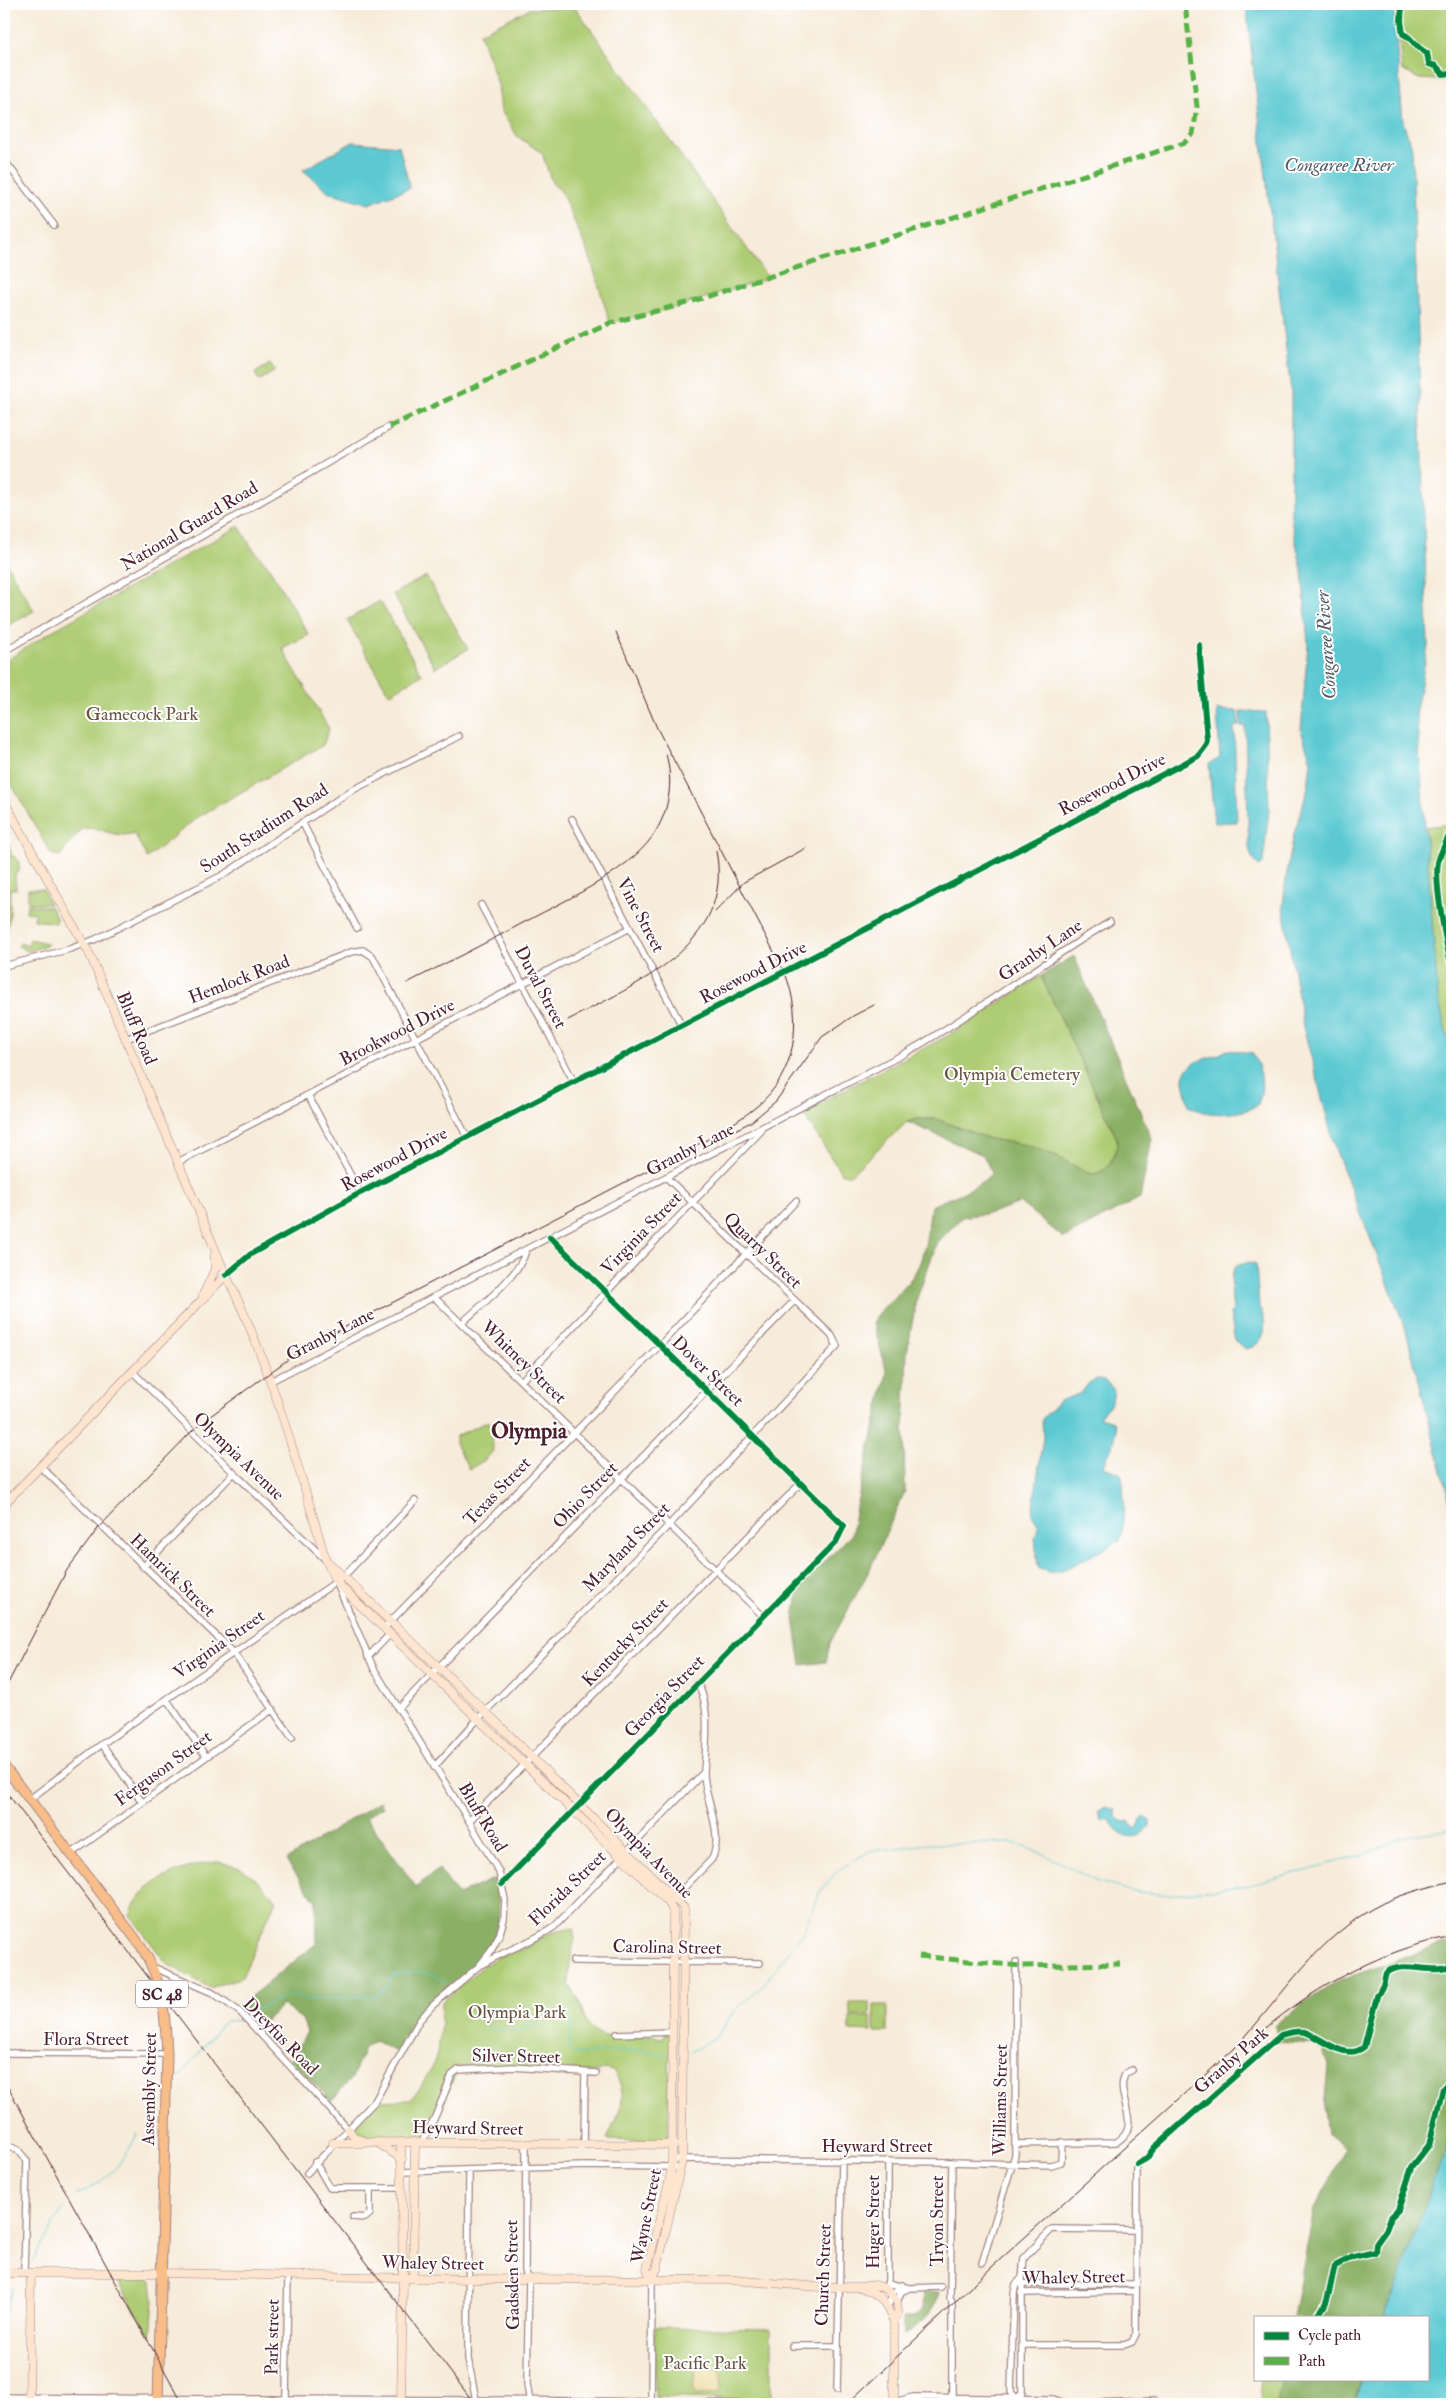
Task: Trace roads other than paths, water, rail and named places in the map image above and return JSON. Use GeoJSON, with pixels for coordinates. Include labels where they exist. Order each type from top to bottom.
{"type":"FeatureCollection","features":[{"type":"Feature","properties":{"kind":"main road","name":"Bluff Road"},"geometry":{"type":"LineString","coordinates":[[4,801],[84,944],[226,1274],[247,1317],[271,1382],[326,1560]]}},
{"type":"Feature","properties":{"kind":"main road"},"geometry":{"type":"LineString","coordinates":[[202,1299],[216,1269],[214,1245]]}},
{"type":"Feature","properties":{"kind":"main road","name":"Rosewood Drive"},"geometry":{"type":"LineString","coordinates":[[4,1504],[226,1274]]}},
{"type":"Feature","properties":{"kind":"main road","name":"Olympia Avenue"},"geometry":{"type":"LineString","coordinates":[[326,1560],[581,1805],[672,1900],[674,1921],[672,2163]]}},
{"type":"Feature","properties":{"kind":"main road","name":"Olympia Avenue"},"geometry":{"type":"LineString","coordinates":[[326,1560],[336,1582],[620,1858],[672,1900],[681,1903],[685,1912],[682,2163]]}},
{"type":"Feature","properties":{"kind":"main road","name":"Assembly Street"},"geometry":{"type":"LineString","coordinates":[[4,1766],[141,1946],[154,1968],[164,2004],[167,2054],[158,2402]]}},
{"type":"Feature","properties":{"kind":"main road"},"geometry":{"type":"LineString","coordinates":[[348,2128],[354,2137],[371,2142],[402,2159]]}},
{"type":"Feature","properties":{"kind":"main road"},"geometry":{"type":"LineString","coordinates":[[401,2402],[404,2278],[402,2142]]}},
{"type":"Feature","properties":{"kind":"main road"},"geometry":{"type":"LineString","coordinates":[[413,2278],[415,2172],[418,2142]]}},
{"type":"Feature","properties":{"kind":"main road","name":"Heyward Street"},"geometry":{"type":"LineString","coordinates":[[333,2144],[418,2142],[682,2145]]}},
{"type":"Feature","properties":{"kind":"main road","name":"Wayne Street"},"geometry":{"type":"LineString","coordinates":[[652,2279],[647,2269],[672,2163]]}},
{"type":"Feature","properties":{"kind":"main road","name":"Wayne Street"},"geometry":{"type":"LineString","coordinates":[[652,2279],[657,2269],[682,2163]]}},
{"type":"Feature","properties":{"kind":"main road","name":"Whaley Street"},"geometry":{"type":"LineString","coordinates":[[4,2273],[161,2273],[470,2279],[750,2280],[797,2286],[860,2287],[875,2285]]}},
{"type":"Feature","properties":{"kind":"main road"},"geometry":{"type":"LineString","coordinates":[[27,2273],[29,2401]]}},
{"type":"Feature","properties":{"kind":"main road"},"geometry":{"type":"LineString","coordinates":[[875,2285],[883,2287],[892,2294],[897,2302],[898,2313],[894,2322],[894,2403]]}},
{"type":"Feature","properties":{"kind":"main road","name":"Whaley Street"},"geometry":{"type":"LineString","coordinates":[[860,2287],[880,2296],[888,2307],[894,2322]]}},
{"type":"Feature","properties":{"kind":"street"},"geometry":{"type":"LineString","coordinates":[[4,160],[54,225]]}},
{"type":"Feature","properties":{"kind":"street","name":"National Guard Road"},"geometry":{"type":"LineString","coordinates":[[4,651],[389,427]]}},
{"type":"Feature","properties":{"kind":"street","name":"Rosewood Drive"},"geometry":{"type":"LineString","coordinates":[[226,1274],[251,1254],[360,1194],[1198,756],[1205,748],[1206,740],[1199,645]]}},
{"type":"Feature","properties":{"kind":"street","name":"South Stadium Road"},"geometry":{"type":"LineString","coordinates":[[4,966],[84,944],[223,875],[349,792],[459,736]]}},
{"type":"Feature","properties":{"kind":"street","name":"Vine Street"},"geometry":{"type":"LineString","coordinates":[[572,819],[682,1026]]}},
{"type":"Feature","properties":{"kind":"street"},"geometry":{"type":"LineString","coordinates":[[302,822],[357,928]]}},
{"type":"Feature","properties":{"kind":"street","name":"Duval Street"},"geometry":{"type":"LineString","coordinates":[[481,905],[574,1082]]}},
{"type":"Feature","properties":{"kind":"street","name":"Granby Lane"},"geometry":{"type":"LineString","coordinates":[[271,1382],[762,1128],[956,1025],[1070,946],[1110,922]]}},
{"type":"Feature","properties":{"kind":"street","name":"Brookwood Drive"},"geometry":{"type":"LineString","coordinates":[[178,1162],[630,928]]}},
{"type":"Feature","properties":{"kind":"street","name":"Hemlock Road"},"geometry":{"type":"LineString","coordinates":[[126,1039],[351,952],[364,950],[373,957],[416,1039]]}},
{"type":"Feature","properties":{"kind":"street"},"geometry":{"type":"LineString","coordinates":[[416,1039],[467,1137]]}},
{"type":"Feature","properties":{"kind":"street"},"geometry":{"type":"LineString","coordinates":[[308,1095],[360,1194]]}},
{"type":"Feature","properties":{"kind":"street","name":"Virginia Street"},"geometry":{"type":"LineString","coordinates":[[522,1380],[747,1147],[762,1128]]}},
{"type":"Feature","properties":{"kind":"street","name":"Quarry Street"},"geometry":{"type":"LineString","coordinates":[[666,1177],[832,1336],[837,1346]]}},
{"type":"Feature","properties":{"kind":"street","name":"Texas Street"},"geometry":{"type":"LineString","coordinates":[[368,1657],[387,1631],[391,1622],[660,1345],[796,1201]]}},
{"type":"Feature","properties":{"kind":"street","name":"Dover Street"},"geometry":{"type":"LineString","coordinates":[[550,1237],[708,1390],[844,1526]]}},
{"type":"Feature","properties":{"kind":"street"},"geometry":{"type":"LineString","coordinates":[[463,1322],[516,1270],[524,1258],[526,1250]]}},
{"type":"Feature","properties":{"kind":"street","name":"Whitney Street"},"geometry":{"type":"LineString","coordinates":[[435,1298],[463,1322],[763,1616]]}},
{"type":"Feature","properties":{"kind":"street","name":"Ohio Street"},"geometry":{"type":"LineString","coordinates":[[398,1709],[794,1301]]}},
{"type":"Feature","properties":{"kind":"street","name":"Maryland Street"},"geometry":{"type":"LineString","coordinates":[[434,1767],[478,1719],[669,1525],[837,1346]]}},
{"type":"Feature","properties":{"kind":"street","name":"Olympia Avenue"},"geometry":{"type":"LineString","coordinates":[[132,1371],[234,1473],[326,1560]]}},
{"type":"Feature","properties":{"kind":"street","name":"Hamrick Street"},"geometry":{"type":"LineString","coordinates":[[40,1466],[233,1652],[292,1738]]}},
{"type":"Feature","properties":{"kind":"street"},"geometry":{"type":"LineString","coordinates":[[143,1567],[234,1473]]}},
{"type":"Feature","properties":{"kind":"street","name":"Kentucky Street"},"geometry":{"type":"LineString","coordinates":[[469,1821],[533,1759],[801,1483]]}},
{"type":"Feature","properties":{"kind":"street","name":"Virginia Street"},"geometry":{"type":"LineString","coordinates":[[30,1799],[102,1744],[336,1582],[415,1501]]}},
{"type":"Feature","properties":{"kind":"street","name":"Georgia Street"},"geometry":{"type":"LineString","coordinates":[[502,1884],[836,1542],[844,1526]]}},
{"type":"Feature","properties":{"kind":"street","name":"Bluff Road"},"geometry":{"type":"LineString","coordinates":[[307,2173],[315,2162],[375,2101],[419,2021],[432,2006],[479,1966],[499,1936],[504,1919],[505,1900],[498,1872],[469,1821],[398,1709],[368,1657],[336,1582]]}},
{"type":"Feature","properties":{"kind":"street"},"geometry":{"type":"LineString","coordinates":[[347,1608],[356,1601]]}},
{"type":"Feature","properties":{"kind":"street"},"geometry":{"type":"LineString","coordinates":[[672,1900],[712,1859],[715,1852],[715,1829],[704,1772],[707,1759],[703,1691],[697,1683]]}},
{"type":"Feature","properties":{"kind":"street"},"geometry":{"type":"LineString","coordinates":[[167,1700],[205,1755]]}},
{"type":"Feature","properties":{"kind":"street","name":"Ferguson Street"},"geometry":{"type":"LineString","coordinates":[[72,1853],[205,1755],[272,1709]]}},
{"type":"Feature","properties":{"kind":"street"},"geometry":{"type":"LineString","coordinates":[[102,1744],[142,1802]]}},
{"type":"Feature","properties":{"kind":"street","name":"Florida Street"},"geometry":{"type":"LineString","coordinates":[[479,1966],[497,1955],[536,1939],[554,1927],[704,1772]]}},
{"type":"Feature","properties":{"kind":"street","name":"Carolina Street"},"geometry":{"type":"LineString","coordinates":[[573,1961],[760,1963]]}},
{"type":"Feature","properties":{"kind":"street","name":"Williams Street"},"geometry":{"type":"LineString","coordinates":[[982,2263],[1014,2164],[1016,2144],[1016,1962]]}},
{"type":"Feature","properties":{"kind":"street","name":"Dreyfus Road"},"geometry":{"type":"LineString","coordinates":[[154,1968],[213,1993],[240,2012],[348,2128]]}},
{"type":"Feature","properties":{"kind":"street"},"geometry":{"type":"LineString","coordinates":[[617,2034],[672,2032]]}},
{"type":"Feature","properties":{"kind":"street","name":"Flora Street"},"geometry":{"type":"LineString","coordinates":[[4,2053],[167,2054]]}},
{"type":"Feature","properties":{"kind":"street","name":"Silver Street"},"geometry":{"type":"LineString","coordinates":[[418,2142],[436,2117],[452,2075],[458,2070],[512,2068],[596,2073]]}},
{"type":"Feature","properties":{"kind":"street"},"geometry":{"type":"LineString","coordinates":[[1016,2144],[1062,2142],[1110,2144],[1117,2142],[1127,2134],[1128,2112],[1122,2084],[1126,2073],[1132,2070]]}},
{"type":"Feature","properties":{"kind":"street"},"geometry":{"type":"LineString","coordinates":[[584,2143],[585,2073]]}},
{"type":"Feature","properties":{"kind":"street","name":"Heyward Street"},"geometry":{"type":"LineString","coordinates":[[402,2172],[672,2163],[952,2162],[1058,2164],[1063,2156],[1062,2142]]}},
{"type":"Feature","properties":{"kind":"street"},"geometry":{"type":"LineString","coordinates":[[4,2144],[18,2150],[25,2157],[28,2167],[27,2273]]}},
{"type":"Feature","properties":{"kind":"street","name":"Gadsden Street"},"geometry":{"type":"LineString","coordinates":[[526,2144],[525,2272],[529,2279],[527,2384],[530,2402]]}},
{"type":"Feature","properties":{"kind":"street"},"geometry":{"type":"LineString","coordinates":[[315,2162],[330,2188],[402,2188]]}},
{"type":"Feature","properties":{"kind":"street","name":"Church Street"},"geometry":{"type":"LineString","coordinates":[[837,2390],[836,2346],[842,2162]]}},
{"type":"Feature","properties":{"kind":"street","name":"Huger Street"},"geometry":{"type":"LineString","coordinates":[[888,2162],[888,2283]]}},
{"type":"Feature","properties":{"kind":"street","name":"Tryon Street"},"geometry":{"type":"LineString","coordinates":[[952,2162],[952,2281],[954,2284],[952,2301],[952,2401]]}},
{"type":"Feature","properties":{"kind":"street"},"geometry":{"type":"LineString","coordinates":[[1022,2344],[1124,2345],[1132,2342],[1136,2334],[1137,2164]]}},
{"type":"Feature","properties":{"kind":"street"},"geometry":{"type":"LineString","coordinates":[[469,2170],[470,2279],[468,2359],[476,2400]]}},
{"type":"Feature","properties":{"kind":"street"},"geometry":{"type":"LineString","coordinates":[[353,2217],[365,2218],[370,2214],[370,2188]]}},
{"type":"Feature","properties":{"kind":"street"},"geometry":{"type":"LineString","coordinates":[[1017,2401],[1022,2393],[1022,2281],[1024,2258],[1052,2229],[1136,2230]]}},
{"type":"Feature","properties":{"kind":"street","name":"Park street"},"geometry":{"type":"LineString","coordinates":[[286,2398],[288,2275]]}},
{"type":"Feature","properties":{"kind":"street","name":"Wayne Street"},"geometry":{"type":"LineString","coordinates":[[651,2403],[652,2279]]}},
{"type":"Feature","properties":{"kind":"street"},"geometry":{"type":"LineString","coordinates":[[1017,2401],[1011,2392],[1014,2293],[1016,2284],[1022,2281]]}},
{"type":"Feature","properties":{"kind":"street","name":"Whaley Street"},"geometry":{"type":"LineString","coordinates":[[1022,2281],[1135,2288]]}},
{"type":"Feature","properties":{"kind":"street","name":"Whaley Street"},"geometry":{"type":"LineString","coordinates":[[875,2285],[888,2283],[909,2288],[941,2287]]}},
{"type":"Feature","properties":{"kind":"street"},"geometry":{"type":"LineString","coordinates":[[888,2307],[892,2294],[902,2285]]}},
{"type":"Feature","properties":{"kind":"street"},"geometry":{"type":"LineString","coordinates":[[897,2302],[901,2292],[909,2288]]}},
{"type":"Feature","properties":{"kind":"street","name":"Whaley Street"},"geometry":{"type":"LineString","coordinates":[[1014,2293],[1135,2288]]}},
{"type":"Feature","properties":{"kind":"street"},"geometry":{"type":"LineString","coordinates":[[792,2346],[836,2346]]}},
{"type":"Feature","properties":{"kind":"street"},"geometry":{"type":"LineString","coordinates":[[4,2397],[29,2401],[158,2402],[286,2398],[401,2402],[476,2400],[746,2404]]}},
{"type":"Feature","properties":{"kind":"street"},"geometry":{"type":"LineString","coordinates":[[894,2403],[913,2397],[952,2401],[1052,2399],[1063,2404],[1152,2400]]}},
{"type":"Feature","properties":{"kind":"street"},"geometry":{"type":"LineString","coordinates":[[894,2403],[906,2404]]}},
{"type":"Feature","properties":{"kind":"water","name":"Congaree River"},"geometry":{"type":"Polygon","coordinates":[[[1246,4],[1393,4],[1403,122],[1412,148],[1428,646],[1416,710],[1438,997],[1452,1059],[1452,1511],[1405,1327],[1335,1148],[1303,1026],[1283,907],[1294,834],[1308,788],[1311,761],[1301,730],[1308,644],[1302,570],[1291,520],[1291,392],[1246,4]]]}},
{"type":"Feature","properties":{"kind":"water"},"geometry":{"type":"Polygon","coordinates":[[[353,142],[399,146],[410,188],[369,204],[329,192],[303,170],[353,142]]]}},
{"type":"Feature","properties":{"kind":"water"},"geometry":{"type":"Polygon","coordinates":[[[1217,710],[1237,711],[1239,726],[1234,726],[1237,822],[1214,823],[1209,764],[1220,758],[1217,710]]]}},
{"type":"Feature","properties":{"kind":"water"},"geometry":{"type":"Polygon","coordinates":[[[1240,711],[1266,712],[1269,809],[1263,863],[1259,866],[1252,858],[1249,848],[1245,726],[1241,726],[1240,711]]]}},
{"type":"Feature","properties":{"kind":"water"},"geometry":{"type":"Polygon","coordinates":[[[1227,1050],[1252,1053],[1258,1065],[1262,1085],[1258,1104],[1243,1111],[1224,1114],[1204,1112],[1189,1106],[1183,1076],[1198,1061],[1227,1050]]]}},
{"type":"Feature","properties":{"kind":"water"},"geometry":{"type":"Polygon","coordinates":[[[1249,1262],[1256,1264],[1259,1307],[1265,1327],[1262,1338],[1258,1343],[1246,1349],[1235,1341],[1230,1313],[1233,1311],[1232,1273],[1238,1265],[1249,1262]]]}},
{"type":"Feature","properties":{"kind":"water"},"geometry":{"type":"Polygon","coordinates":[[[1097,1379],[1104,1380],[1114,1389],[1112,1402],[1099,1417],[1114,1421],[1115,1439],[1104,1467],[1121,1474],[1124,1508],[1121,1536],[1119,1541],[1060,1572],[1049,1572],[1038,1567],[1035,1536],[1039,1526],[1032,1515],[1043,1438],[1042,1419],[1059,1401],[1081,1393],[1089,1383],[1097,1379]]]}},
{"type":"Feature","properties":{"kind":"water"},"geometry":{"type":"Polygon","coordinates":[[[1105,1807],[1116,1810],[1116,1817],[1124,1822],[1130,1821],[1134,1828],[1137,1829],[1141,1819],[1145,1817],[1150,1821],[1150,1826],[1140,1835],[1129,1837],[1124,1835],[1110,1820],[1101,1819],[1098,1812],[1105,1807]]]}},
{"type":"Feature","properties":{"kind":"water"},"geometry":{"type":"Polygon","coordinates":[[[1452,2130],[1452,2404],[1354,2404],[1363,2380],[1428,2380],[1428,2316],[1385,2316],[1452,2130]]]}},
{"type":"Feature","properties":{"kind":"waterway"},"geometry":{"type":"LineString","coordinates":[[691,2051],[716,2038],[735,2010],[760,1989],[803,1932],[819,1893],[838,1870],[870,1851],[929,1844],[1013,1843],[1041,1853],[1095,1881],[1130,1891],[1169,1895],[1250,1885],[1366,1854],[1401,1837],[1452,1829]]}},
{"type":"Feature","properties":{"kind":"waterway"},"geometry":{"type":"LineString","coordinates":[[249,2012],[292,1995],[309,2000],[357,1996],[373,1997],[387,1988],[393,1975],[408,1972],[427,1973],[446,1983]]}},
{"type":"Feature","properties":{"kind":"waterway"},"geometry":{"type":"LineString","coordinates":[[486,2026],[504,2031],[525,2029],[536,2025],[550,2014],[563,2012],[572,2022],[568,2049],[574,2054],[642,2050],[666,2056]]}},
{"type":"Feature","properties":{"kind":"waterway"},"geometry":{"type":"LineString","coordinates":[[178,2079],[222,2024],[226,2021],[239,2020]]}},
{"type":"Feature","properties":{"kind":"waterway"},"geometry":{"type":"LineString","coordinates":[[76,2195],[97,2184],[113,2171],[132,2145],[137,2134]]}},
{"type":"Feature","properties":{"kind":"waterway"},"geometry":{"type":"LineString","coordinates":[[32,2262],[64,2207]]}},
{"type":"Feature","properties":{"kind":"waterway"},"geometry":{"type":"LineString","coordinates":[[4,2316],[13,2287]]}},
{"type":"Feature","properties":{"kind":"railway"},"geometry":{"type":"LineString","coordinates":[[4,1691],[67,1570],[100,1526],[192,1431],[213,1414],[290,1358],[328,1336],[718,1134],[756,1107],[770,1094],[780,1079],[793,1045],[795,1027],[791,991],[785,973],[657,728],[616,632]]}},
{"type":"Feature","properties":{"kind":"railway"},"geometry":{"type":"LineString","coordinates":[[407,983],[591,887],[626,863],[641,850],[658,828],[666,808],[670,787],[666,754]]}},
{"type":"Feature","properties":{"kind":"railway"},"geometry":{"type":"LineString","coordinates":[[715,912],[744,882],[806,848]]}},
{"type":"Feature","properties":{"kind":"railway"},"geometry":{"type":"LineString","coordinates":[[568,1020],[650,975],[675,957],[695,936],[710,912],[718,884],[716,851]]}},
{"type":"Feature","properties":{"kind":"railway"},"geometry":{"type":"LineString","coordinates":[[729,1133],[751,1122],[776,1101],[822,1037],[853,1016],[874,1005]]}},
{"type":"Feature","properties":{"kind":"railway"},"geometry":{"type":"LineString","coordinates":[[4,1789],[475,2404]]}},
{"type":"Feature","properties":{"kind":"railway"},"geometry":{"type":"LineString","coordinates":[[847,2404],[993,2266],[1235,2048],[1320,1949],[1339,1932],[1360,1916],[1383,1903],[1408,1893],[1452,1881]]}},
{"type":"Feature","properties":{"kind":"railway"},"geometry":{"type":"LineString","coordinates":[[1248,2043],[1294,2006],[1343,1976],[1396,1952],[1452,1936]]}},
{"type":"Feature","properties":{"kind":"railway"},"geometry":{"type":"LineString","coordinates":[[4,2080],[183,2404]]}},
{"type":"Feature","properties":{"kind":"district","name":"Olympia"},"geometry":{"type":"Point","coordinates":[529,1430]}},
{"type":"Feature","properties":{"kind":"park label","name":"Gamecock Park"},"geometry":{"type":"Point","coordinates":[142,714]}},
{"type":"Feature","properties":{"kind":"park label","name":"Olympia Cemetery"},"geometry":{"type":"Point","coordinates":[1012,1074]}},
{"type":"Feature","properties":{"kind":"park label","name":"Olympia Park"},"geometry":{"type":"Point","coordinates":[517,2012]}},
{"type":"Feature","properties":{"kind":"park label","name":"Pacific Park"},"geometry":{"type":"Point","coordinates":[705,2363]}}]}
